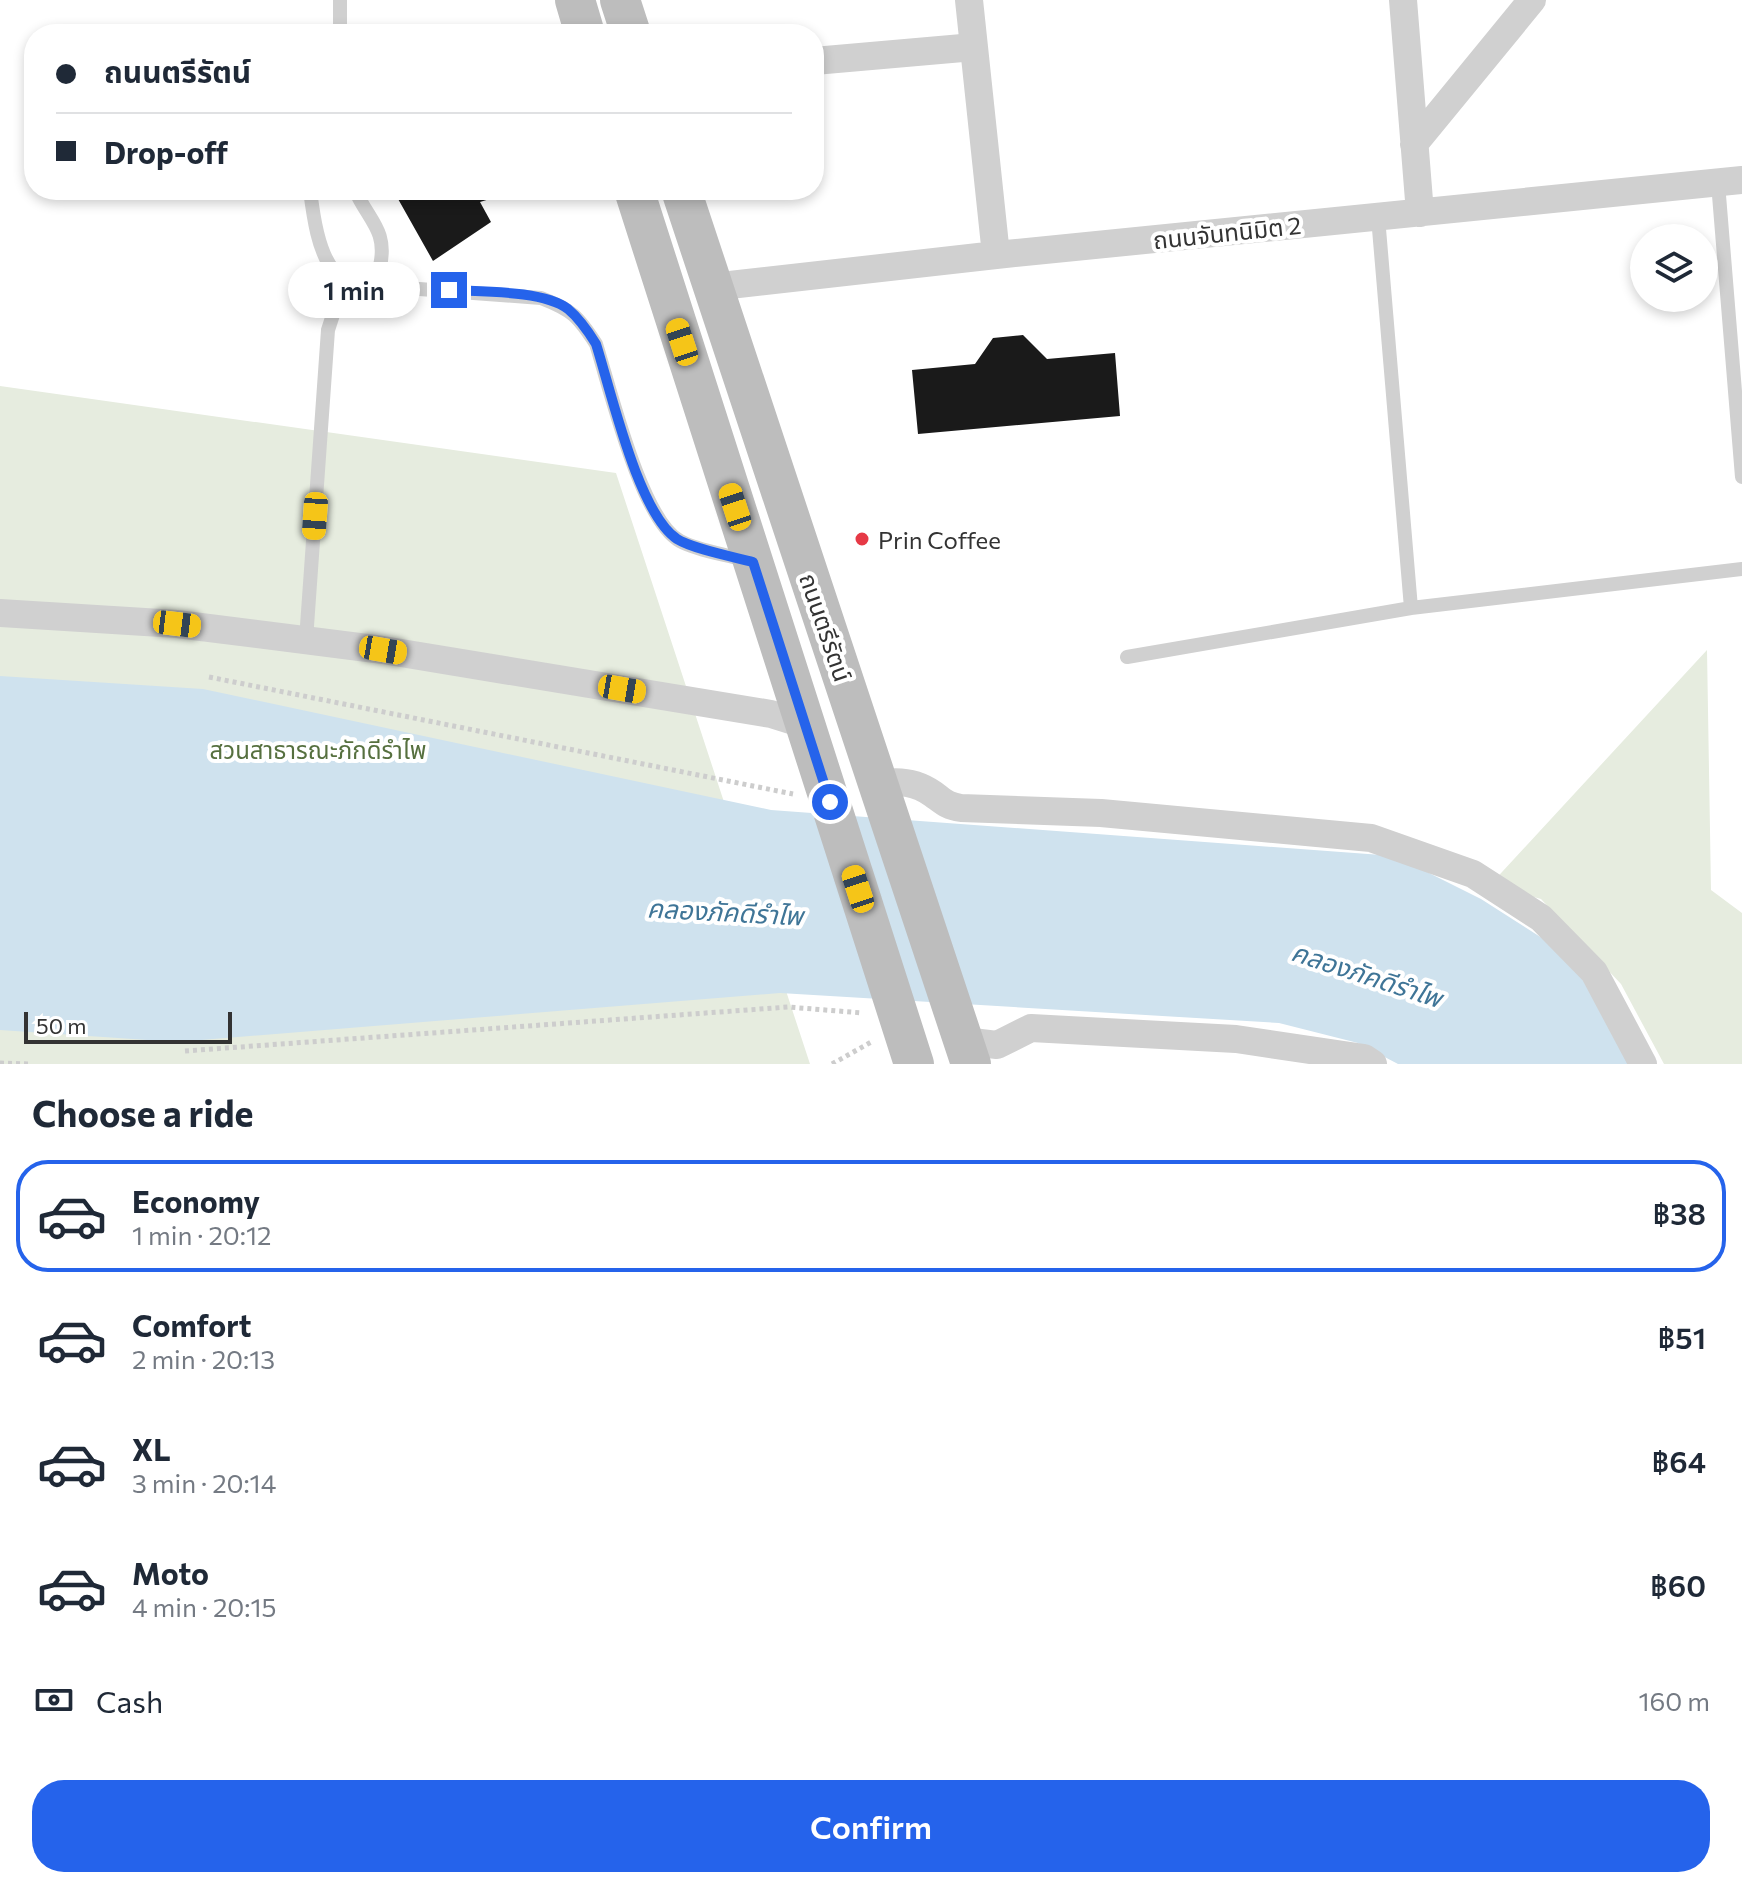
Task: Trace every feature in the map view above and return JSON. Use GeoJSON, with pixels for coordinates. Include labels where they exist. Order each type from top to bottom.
{"type":"FeatureCollection","features":[{"type":"Feature","properties":{"kind":"main road"},"geometry":{"type":"LineString","coordinates":[[575,0],[582,24]]}},
{"type":"Feature","properties":{"kind":"main road"},"geometry":{"type":"LineString","coordinates":[[620,0],[628,24]]}},
{"type":"Feature","properties":{"kind":"main road","name":"ถนนตรีรัตน์"},"geometry":{"type":"LineString","coordinates":[[637,200],[806,725],[810,784],[894,1037]]}},
{"type":"Feature","properties":{"kind":"main road","name":"ถนนตรีรัตน์"},"geometry":{"type":"LineString","coordinates":[[684,200],[968,1053]]}},
{"type":"Feature","properties":{"kind":"street"},"geometry":{"type":"LineString","coordinates":[[969,0],[996,255]]}},
{"type":"Feature","properties":{"kind":"street"},"geometry":{"type":"LineString","coordinates":[[1403,0],[1420,213]]}},
{"type":"Feature","properties":{"kind":"street"},"geometry":{"type":"LineString","coordinates":[[1414,144],[1532,0]]}},
{"type":"Feature","properties":{"kind":"street"},"geometry":{"type":"LineString","coordinates":[[824,60],[974,47]]}},
{"type":"Feature","properties":{"kind":"street","name":"ถนนจันทนิมิต 2"},"geometry":{"type":"LineString","coordinates":[[712,287],[996,255],[1730,181]]}},
{"type":"Feature","properties":{"kind":"street"},"geometry":{"type":"LineString","coordinates":[[0,613],[177,624],[383,650],[771,714],[806,725]]}},
{"type":"Feature","properties":{"kind":"street"},"geometry":{"type":"LineString","coordinates":[[879,784],[899,780],[933,793],[947,806],[961,808],[1101,813],[1371,838],[1473,874],[1541,918],[1594,972],[1643,1064]]}},
{"type":"Feature","properties":{"kind":"street"},"geometry":{"type":"LineString","coordinates":[[968,1053],[997,1045],[1031,1028],[1236,1039],[1364,1058],[1373,1064]]}},
{"type":"Feature","properties":{"kind":"lane"},"geometry":{"type":"LineString","coordinates":[[340,0],[340,24]]}},
{"type":"Feature","properties":{"kind":"lane"},"geometry":{"type":"LineString","coordinates":[[1730,181],[1742,477]]}},
{"type":"Feature","properties":{"kind":"lane"},"geometry":{"type":"LineString","coordinates":[[311,200],[315,229],[334,272],[352,284],[541,298],[566,307],[596,344],[644,495],[661,526],[680,541],[753,562]]}},
{"type":"Feature","properties":{"kind":"lane"},"geometry":{"type":"LineString","coordinates":[[306,640],[328,330],[334,310],[352,284],[380,266],[383,251],[380,233],[361,200]]}},
{"type":"Feature","properties":{"kind":"lane"},"geometry":{"type":"LineString","coordinates":[[1378,217],[1411,608]]}},
{"type":"Feature","properties":{"kind":"lane"},"geometry":{"type":"LineString","coordinates":[[1127,657],[1411,608],[1742,569]]}},
{"type":"Feature","properties":{"kind":"path"},"geometry":{"type":"LineString","coordinates":[[209,677],[810,784]]}},
{"type":"Feature","properties":{"kind":"path"},"geometry":{"type":"LineString","coordinates":[[185,1051],[788,1007],[894,1037]]}},
{"type":"Feature","properties":{"kind":"path"},"geometry":{"type":"LineString","coordinates":[[832,1064],[894,1037]]}},
{"type":"Feature","properties":{"kind":"path"},"geometry":{"type":"LineString","coordinates":[[0,1063],[28,1064]]}},
{"type":"Feature","properties":{"kind":"green space","name":"สวนสาธารณะภักดีรำไพ"},"geometry":{"type":"Polygon","coordinates":[[[0,386],[616,473],[810,1064],[0,1064],[0,386]]]}},
{"type":"Feature","properties":{"kind":"green space"},"geometry":{"type":"Polygon","coordinates":[[[1707,650],[1711,890],[1742,913],[1742,1064],[1664,1064],[1621,984],[1541,899],[1490,885],[1707,650]]]}},
{"type":"Feature","properties":{"kind":"water","name":"คลองภัคดีรำไพ"},"geometry":{"type":"Polygon","coordinates":[[[0,676],[203,689],[771,810],[1395,856],[1481,899],[1567,954],[1636,1064],[1398,1064],[1358,1043],[1279,1023],[780,993],[177,1042],[0,1030],[0,676]]]}},
{"type":"Feature","properties":{"kind":"building"},"geometry":{"type":"Polygon","coordinates":[[[399,200],[486,200],[480,202],[491,222],[433,261],[399,200]]]}},
{"type":"Feature","properties":{"kind":"building"},"geometry":{"type":"Polygon","coordinates":[[[1023,335],[1047,359],[1115,353],[1120,416],[918,434],[912,370],[975,364],[993,338],[1023,335]]]}},
{"type":"Feature","properties":{"kind":"place","name":"Prin Coffee"},"geometry":{"type":"Point","coordinates":[862,539]}},
{"type":"Feature","properties":{"kind":"route"},"geometry":{"type":"LineString","coordinates":[[449,290],[541,298],[566,307],[582,323],[596,344],[644,495],[661,526],[680,541],[753,562],[830,802]]}}]}
